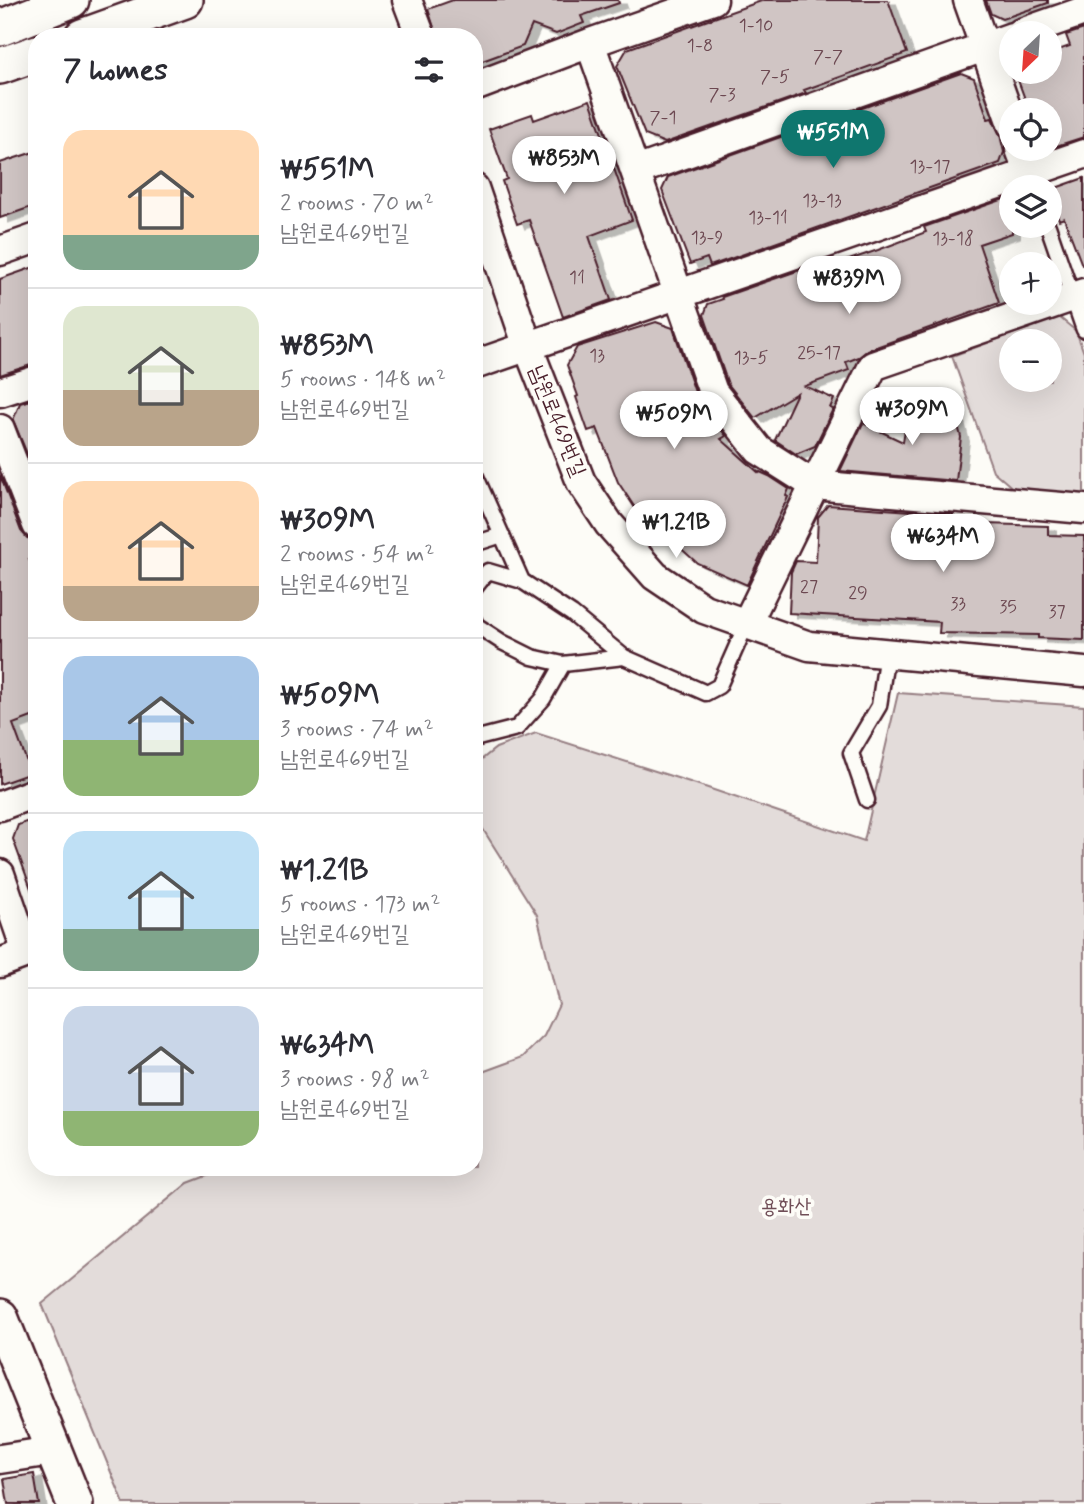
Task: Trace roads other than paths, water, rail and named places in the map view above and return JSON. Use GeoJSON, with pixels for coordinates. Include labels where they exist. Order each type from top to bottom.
{"type":"FeatureCollection","features":[{"type":"Feature","properties":{"kind":"street"},"geometry":{"type":"LineString","coordinates":[[0,29],[71,0]]}},
{"type":"Feature","properties":{"kind":"street"},"geometry":{"type":"LineString","coordinates":[[107,28],[185,0]]}},
{"type":"Feature","properties":{"kind":"street"},"geometry":{"type":"LineString","coordinates":[[407,0],[418,28]]}},
{"type":"Feature","properties":{"kind":"street"},"geometry":{"type":"LineString","coordinates":[[483,84],[713,0]]}},
{"type":"Feature","properties":{"kind":"street"},"geometry":{"type":"LineString","coordinates":[[968,0],[1003,98]]}},
{"type":"Feature","properties":{"kind":"street"},"geometry":{"type":"LineString","coordinates":[[1055,21],[1084,11]]}},
{"type":"Feature","properties":{"kind":"street"},"geometry":{"type":"LineString","coordinates":[[636,171],[999,42]]}},
{"type":"Feature","properties":{"kind":"street"},"geometry":{"type":"LineString","coordinates":[[590,43],[713,391],[759,450],[814,485],[1084,509]]}},
{"type":"Feature","properties":{"kind":"street"},"geometry":{"type":"LineString","coordinates":[[0,66],[28,56]]}},
{"type":"Feature","properties":{"kind":"street","name":"남원로469번길"},"geometry":{"type":"LineString","coordinates":[[528,347],[1028,170],[1084,154]]}},
{"type":"Feature","properties":{"kind":"street","name":"남원로469번길"},"geometry":{"type":"LineString","coordinates":[[483,214],[528,347],[582,482],[609,524],[655,576],[704,609],[809,646],[1084,673]]}},
{"type":"Feature","properties":{"kind":"street"},"geometry":{"type":"LineString","coordinates":[[0,251],[28,241]]}},
{"type":"Feature","properties":{"kind":"street"},"geometry":{"type":"LineString","coordinates":[[746,625],[873,366],[1079,295]]}},
{"type":"Feature","properties":{"kind":"street"},"geometry":{"type":"LineString","coordinates":[[483,362],[528,347]]}},
{"type":"Feature","properties":{"kind":"street"},"geometry":{"type":"LineString","coordinates":[[0,392],[28,383]]}},
{"type":"Feature","properties":{"kind":"street"},"geometry":{"type":"LineString","coordinates":[[0,429],[28,502]]}},
{"type":"Feature","properties":{"kind":"street"},"geometry":{"type":"LineString","coordinates":[[0,806],[28,795]]}},
{"type":"Feature","properties":{"kind":"street"},"geometry":{"type":"LineString","coordinates":[[0,874],[28,941]]}},
{"type":"Feature","properties":{"kind":"street"},"geometry":{"type":"LineString","coordinates":[[0,963],[28,952]]}},
{"type":"Feature","properties":{"kind":"street"},"geometry":{"type":"LineString","coordinates":[[0,1317],[75,1504]]}},
{"type":"Feature","properties":{"kind":"street"},"geometry":{"type":"LineString","coordinates":[[0,1459],[52,1451]]}},
{"type":"Feature","properties":{"kind":"lane"},"geometry":{"type":"LineString","coordinates":[[1053,238],[1079,295],[1084,330]]}},
{"type":"Feature","properties":{"kind":"lane"},"geometry":{"type":"LineString","coordinates":[[483,492],[522,581]]}},
{"type":"Feature","properties":{"kind":"lane"},"geometry":{"type":"LineString","coordinates":[[483,541],[502,535]]}},
{"type":"Feature","properties":{"kind":"lane"},"geometry":{"type":"LineString","coordinates":[[483,577],[488,571],[522,581],[572,614],[624,657],[706,693],[719,686],[746,625]]}},
{"type":"Feature","properties":{"kind":"lane"},"geometry":{"type":"LineString","coordinates":[[483,629],[532,657],[564,664],[624,657]]}},
{"type":"Feature","properties":{"kind":"lane"},"geometry":{"type":"LineString","coordinates":[[866,800],[851,753],[879,706],[887,653]]}},
{"type":"Feature","properties":{"kind":"lane"},"geometry":{"type":"LineString","coordinates":[[483,737],[517,728],[543,699],[564,664]]}},
{"type":"Feature","properties":{"kind":"park label","name":"용화산"},"geometry":{"type":"Point","coordinates":[786,1207]}}]}
